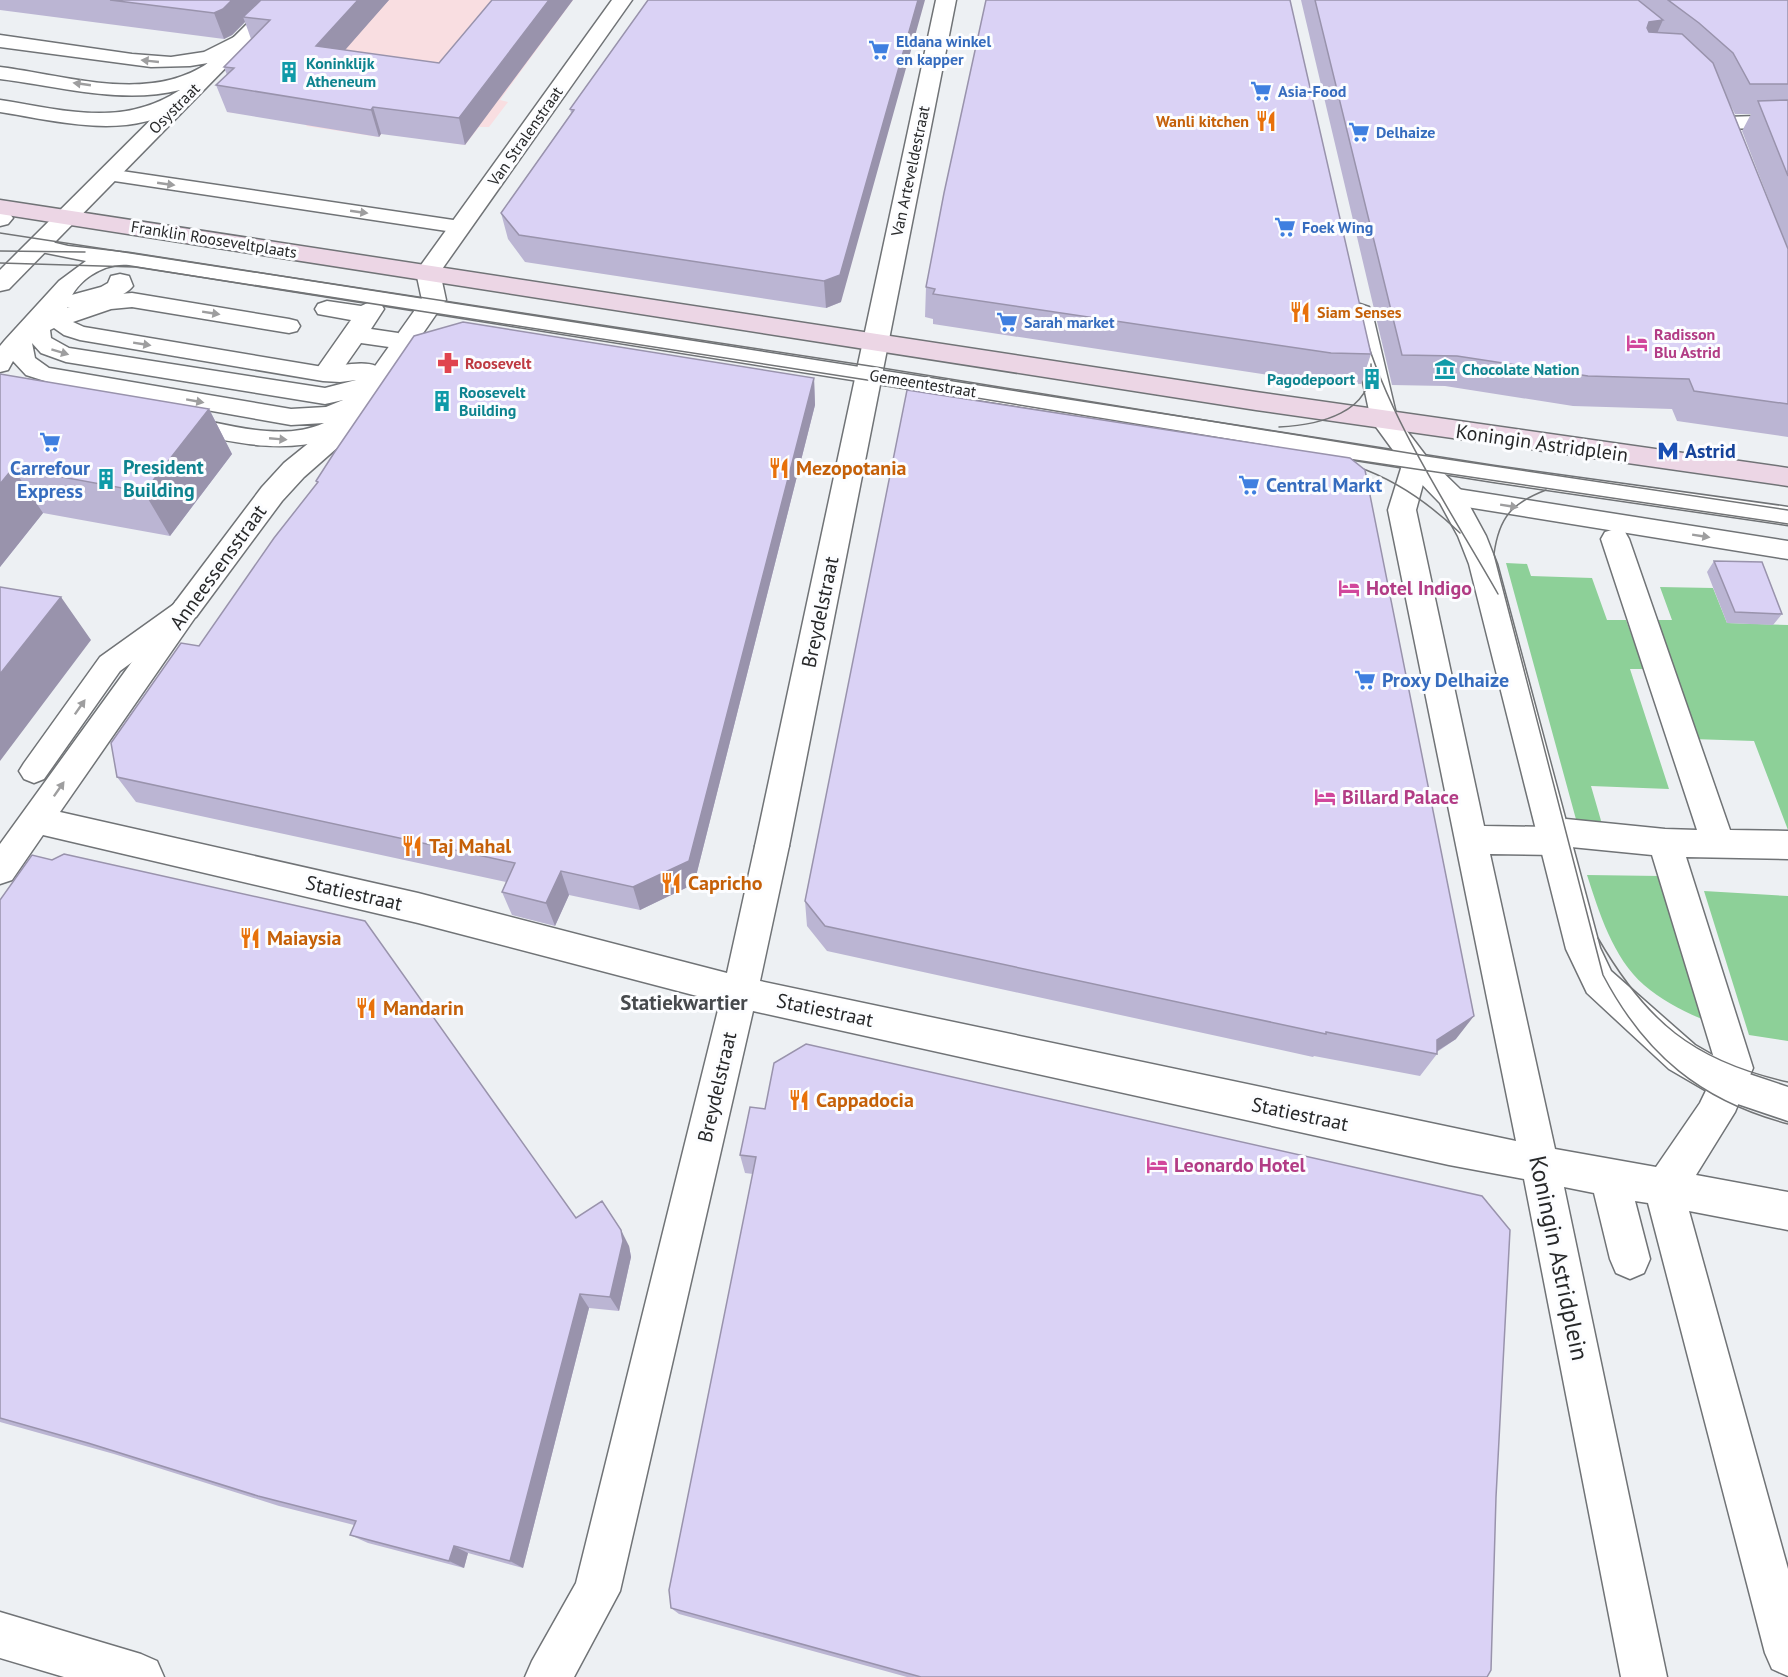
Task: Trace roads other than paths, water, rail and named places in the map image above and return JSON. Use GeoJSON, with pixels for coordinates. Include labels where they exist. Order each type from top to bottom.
{"type":"FeatureCollection","features":[{"type":"Feature","properties":{"kind":"main road","name":"Franklin Rooseveltplaats"},"geometry":{"type":"LineString","coordinates":[[0,215],[66,217],[428,272]]}},
{"type":"Feature","properties":{"kind":"main road","name":"Gemeentestraat"},"geometry":{"type":"LineString","coordinates":[[428,272],[874,343],[1384,420]]}},
{"type":"Feature","properties":{"kind":"main road","name":"Koningin Astridplein"},"geometry":{"type":"LineString","coordinates":[[1384,420],[1788,477]]}},
{"type":"Feature","properties":{"kind":"street","name":"Osystraat"},"geometry":{"type":"LineString","coordinates":[[0,284],[282,0]]}},
{"type":"Feature","properties":{"kind":"street","name":"Van Stralenstraat"},"geometry":{"type":"LineString","coordinates":[[428,272],[622,0]]}},
{"type":"Feature","properties":{"kind":"street","name":"Van Arteveldestraat"},"geometry":{"type":"LineString","coordinates":[[874,343],[946,0]]}},
{"type":"Feature","properties":{"kind":"street"},"geometry":{"type":"LineString","coordinates":[[1734,145],[1722,115],[1788,121]]}},
{"type":"Feature","properties":{"kind":"street"},"geometry":{"type":"LineString","coordinates":[[428,272],[434,300],[430,306]]}},
{"type":"Feature","properties":{"kind":"street"},"geometry":{"type":"LineString","coordinates":[[41,318],[116,284]]}},
{"type":"Feature","properties":{"kind":"street"},"geometry":{"type":"LineString","coordinates":[[87,326],[116,284]]}},
{"type":"Feature","properties":{"kind":"street"},"geometry":{"type":"LineString","coordinates":[[1355,289],[1384,420],[1416,462],[1451,497],[1472,536],[1483,564],[1583,949],[1599,982],[1682,1057],[1730,1085],[1788,1104]]}},
{"type":"Feature","properties":{"kind":"street","name":"Anneessensstraat"},"geometry":{"type":"LineString","coordinates":[[0,870],[186,609],[272,494],[294,470],[345,427],[373,388],[393,351],[430,306]]}},
{"type":"Feature","properties":{"kind":"street"},"geometry":{"type":"LineString","coordinates":[[327,309],[364,319],[393,351]]}},
{"type":"Feature","properties":{"kind":"street"},"geometry":{"type":"LineString","coordinates":[[332,367],[364,319]]}},
{"type":"Feature","properties":{"kind":"street","name":"Breydelstraat"},"geometry":{"type":"LineString","coordinates":[[548,1677],[597,1591],[740,992],[772,846],[874,343]]}},
{"type":"Feature","properties":{"kind":"street","name":"Koningin Astridplein"},"geometry":{"type":"LineString","coordinates":[[1416,462],[1402,510],[1540,1165],[1644,1677]]}},
{"type":"Feature","properties":{"kind":"street"},"geometry":{"type":"LineString","coordinates":[[1615,539],[1718,844]]}},
{"type":"Feature","properties":{"kind":"street","name":"Statiestraat"},"geometry":{"type":"LineString","coordinates":[[36,820],[418,908],[740,992],[1477,1153],[1664,1189]]}},
{"type":"Feature","properties":{"kind":"street"},"geometry":{"type":"LineString","coordinates":[[1470,840],[1555,841],[1566,832],[1665,843],[1788,845]]}},
{"type":"Feature","properties":{"kind":"street"},"geometry":{"type":"LineString","coordinates":[[1665,843],[1735,1068],[1730,1085],[1664,1189],[1788,1653]]}},
{"type":"Feature","properties":{"kind":"street"},"geometry":{"type":"LineString","coordinates":[[1610,1178],[1630,1259]]}},
{"type":"Feature","properties":{"kind":"street"},"geometry":{"type":"LineString","coordinates":[[1664,1189],[1788,1211]]}},
{"type":"Feature","properties":{"kind":"street"},"geometry":{"type":"LineString","coordinates":[[0,1635],[141,1677]]}},
{"type":"Feature","properties":{"kind":"lane"},"geometry":{"type":"LineString","coordinates":[[0,41],[168,63],[212,56],[225,51],[217,65],[169,107],[125,119],[94,119],[0,106]]}},
{"type":"Feature","properties":{"kind":"lane"},"geometry":{"type":"LineString","coordinates":[[0,57],[154,77],[198,69],[212,64],[217,65]]}},
{"type":"Feature","properties":{"kind":"lane"},"geometry":{"type":"LineString","coordinates":[[0,73],[139,91],[185,83],[198,78],[217,65]]}},
{"type":"Feature","properties":{"kind":"lane"},"geometry":{"type":"LineString","coordinates":[[0,89],[124,105],[170,98],[189,89],[217,65]]}},
{"type":"Feature","properties":{"kind":"lane"},"geometry":{"type":"LineString","coordinates":[[108,175],[460,227]]}},
{"type":"Feature","properties":{"kind":"lane","name":"Franklin Rooseveltplaats"},"geometry":{"type":"LineString","coordinates":[[39,245],[68,252],[116,284],[430,306]]}},
{"type":"Feature","properties":{"kind":"lane"},"geometry":{"type":"LineString","coordinates":[[289,326],[132,300],[116,284],[107,260],[95,264],[80,274],[19,346],[21,354],[32,371],[43,374],[291,417],[319,417],[347,409],[362,400],[373,388]]}},
{"type":"Feature","properties":{"kind":"lane","name":"Gemeentestraat"},"geometry":{"type":"LineString","coordinates":[[430,306],[1416,462]]}},
{"type":"Feature","properties":{"kind":"lane"},"geometry":{"type":"LineString","coordinates":[[41,318],[36,332],[41,342],[62,354],[311,395],[325,396],[353,390],[377,378],[393,351]]}},
{"type":"Feature","properties":{"kind":"lane"},"geometry":{"type":"LineString","coordinates":[[0,365],[9,349],[41,318]]}},
{"type":"Feature","properties":{"kind":"lane"},"geometry":{"type":"LineString","coordinates":[[152,418],[274,440],[293,441],[313,438],[331,431],[346,422],[358,410]]}},
{"type":"Feature","properties":{"kind":"lane","name":"Koningin Astridplein"},"geometry":{"type":"LineString","coordinates":[[1416,462],[1788,516]]}},
{"type":"Feature","properties":{"kind":"lane"},"geometry":{"type":"LineString","coordinates":[[1451,497],[1788,550]]}},
{"type":"Feature","properties":{"kind":"lane"},"geometry":{"type":"LineString","coordinates":[[34,771],[110,664],[186,609]]}},
{"type":"Feature","properties":{"kind":"tram line"},"geometry":{"type":"LineString","coordinates":[[0,233],[870,366],[1418,454]]}},
{"type":"Feature","properties":{"kind":"tram line"},"geometry":{"type":"LineString","coordinates":[[0,251],[85,252]]}},
{"type":"Feature","properties":{"kind":"tram line"},"geometry":{"type":"LineString","coordinates":[[0,263],[135,267],[867,380],[1281,448]]}},
{"type":"Feature","properties":{"kind":"tram line"},"geometry":{"type":"LineString","coordinates":[[1363,328],[1388,397],[1418,454]]}},
{"type":"Feature","properties":{"kind":"tram line"},"geometry":{"type":"LineString","coordinates":[[1279,427],[1326,419],[1353,405],[1363,394],[1369,381],[1371,364]]}},
{"type":"Feature","properties":{"kind":"tram line"},"geometry":{"type":"LineString","coordinates":[[1418,454],[1788,510]]}},
{"type":"Feature","properties":{"kind":"tram line"},"geometry":{"type":"LineString","coordinates":[[1418,454],[1427,471]]}},
{"type":"Feature","properties":{"kind":"tram line"},"geometry":{"type":"LineString","coordinates":[[1334,457],[1427,471]]}},
{"type":"Feature","properties":{"kind":"tram line"},"geometry":{"type":"LineString","coordinates":[[1358,467],[1387,479],[1413,494],[1460,533]]}},
{"type":"Feature","properties":{"kind":"tram line"},"geometry":{"type":"LineString","coordinates":[[1427,471],[1788,524]]}},
{"type":"Feature","properties":{"kind":"tram line"},"geometry":{"type":"LineString","coordinates":[[1427,471],[1498,594]]}},
{"type":"Feature","properties":{"kind":"tram line"},"geometry":{"type":"LineString","coordinates":[[1546,490],[1524,500],[1509,513],[1499,530],[1494,554],[1603,975],[1637,1029],[1679,1071],[1702,1088],[1728,1102],[1788,1124]]}},
{"type":"Feature","properties":{"kind":"tram line"},"geometry":{"type":"LineString","coordinates":[[1598,938],[1635,993],[1675,1033],[1725,1062],[1788,1082]]}},
{"type":"Feature","properties":{"kind":"place","name":"Eldana winkel en kapper"},"geometry":{"type":"Point","coordinates":[879,50]}},
{"type":"Feature","properties":{"kind":"place","name":"Koninklijk Atheneum"},"geometry":{"type":"Point","coordinates":[289,72]}},
{"type":"Feature","properties":{"kind":"place","name":"Asia-Food"},"geometry":{"type":"Point","coordinates":[1261,91]}},
{"type":"Feature","properties":{"kind":"place","name":"Wanli kitchen"},"geometry":{"type":"Point","coordinates":[1266,121]}},
{"type":"Feature","properties":{"kind":"place","name":"Delhaize"},"geometry":{"type":"Point","coordinates":[1359,132]}},
{"type":"Feature","properties":{"kind":"place","name":"Foek Wing"},"geometry":{"type":"Point","coordinates":[1285,227]}},
{"type":"Feature","properties":{"kind":"place","name":"Siam Senses"},"geometry":{"type":"Point","coordinates":[1300,312]}},
{"type":"Feature","properties":{"kind":"place","name":"Sarah market"},"geometry":{"type":"Point","coordinates":[1007,322]}},
{"type":"Feature","properties":{"kind":"place","name":"Radisson Blu Astrid"},"geometry":{"type":"Point","coordinates":[1637,343]}},
{"type":"Feature","properties":{"kind":"place","name":"Roosevelt"},"geometry":{"type":"Point","coordinates":[448,363]}},
{"type":"Feature","properties":{"kind":"place","name":"Chocolate Nation"},"geometry":{"type":"Point","coordinates":[1445,369]}},
{"type":"Feature","properties":{"kind":"place","name":"Pagodepoort"},"geometry":{"type":"Point","coordinates":[1372,379]}},
{"type":"Feature","properties":{"kind":"place","name":"Roosevelt Building"},"geometry":{"type":"Point","coordinates":[442,401]}},
{"type":"Feature","properties":{"kind":"place","name":"Carrefour Express"},"geometry":{"type":"Point","coordinates":[50,442]}},
{"type":"Feature","properties":{"kind":"place","name":"Astrid"},"geometry":{"type":"Point","coordinates":[1668,451]}},
{"type":"Feature","properties":{"kind":"place","name":"Mezopotania"},"geometry":{"type":"Point","coordinates":[779,468]}},
{"type":"Feature","properties":{"kind":"place","name":"President Building"},"geometry":{"type":"Point","coordinates":[106,479]}},
{"type":"Feature","properties":{"kind":"place","name":"Central Markt"},"geometry":{"type":"Point","coordinates":[1249,485]}},
{"type":"Feature","properties":{"kind":"place","name":"Hotel Indigo"},"geometry":{"type":"Point","coordinates":[1349,588]}},
{"type":"Feature","properties":{"kind":"place","name":"Proxy Delhaize"},"geometry":{"type":"Point","coordinates":[1365,680]}},
{"type":"Feature","properties":{"kind":"place","name":"Billard Palace"},"geometry":{"type":"Point","coordinates":[1325,797]}},
{"type":"Feature","properties":{"kind":"place","name":"Taj Mahal"},"geometry":{"type":"Point","coordinates":[412,846]}},
{"type":"Feature","properties":{"kind":"place","name":"Capricho"},"geometry":{"type":"Point","coordinates":[671,883]}},
{"type":"Feature","properties":{"kind":"place","name":"Maiaysia"},"geometry":{"type":"Point","coordinates":[250,938]}},
{"type":"Feature","properties":{"kind":"place","name":"Mandarin"},"geometry":{"type":"Point","coordinates":[366,1008]}},
{"type":"Feature","properties":{"kind":"place","name":"Cappadocia"},"geometry":{"type":"Point","coordinates":[799,1100]}},
{"type":"Feature","properties":{"kind":"place","name":"Leonardo Hotel"},"geometry":{"type":"Point","coordinates":[1157,1165]}},
{"type":"Feature","properties":{"kind":"district","name":"Statiekwartier"},"geometry":{"type":"Point","coordinates":[684,1002]}}]}
